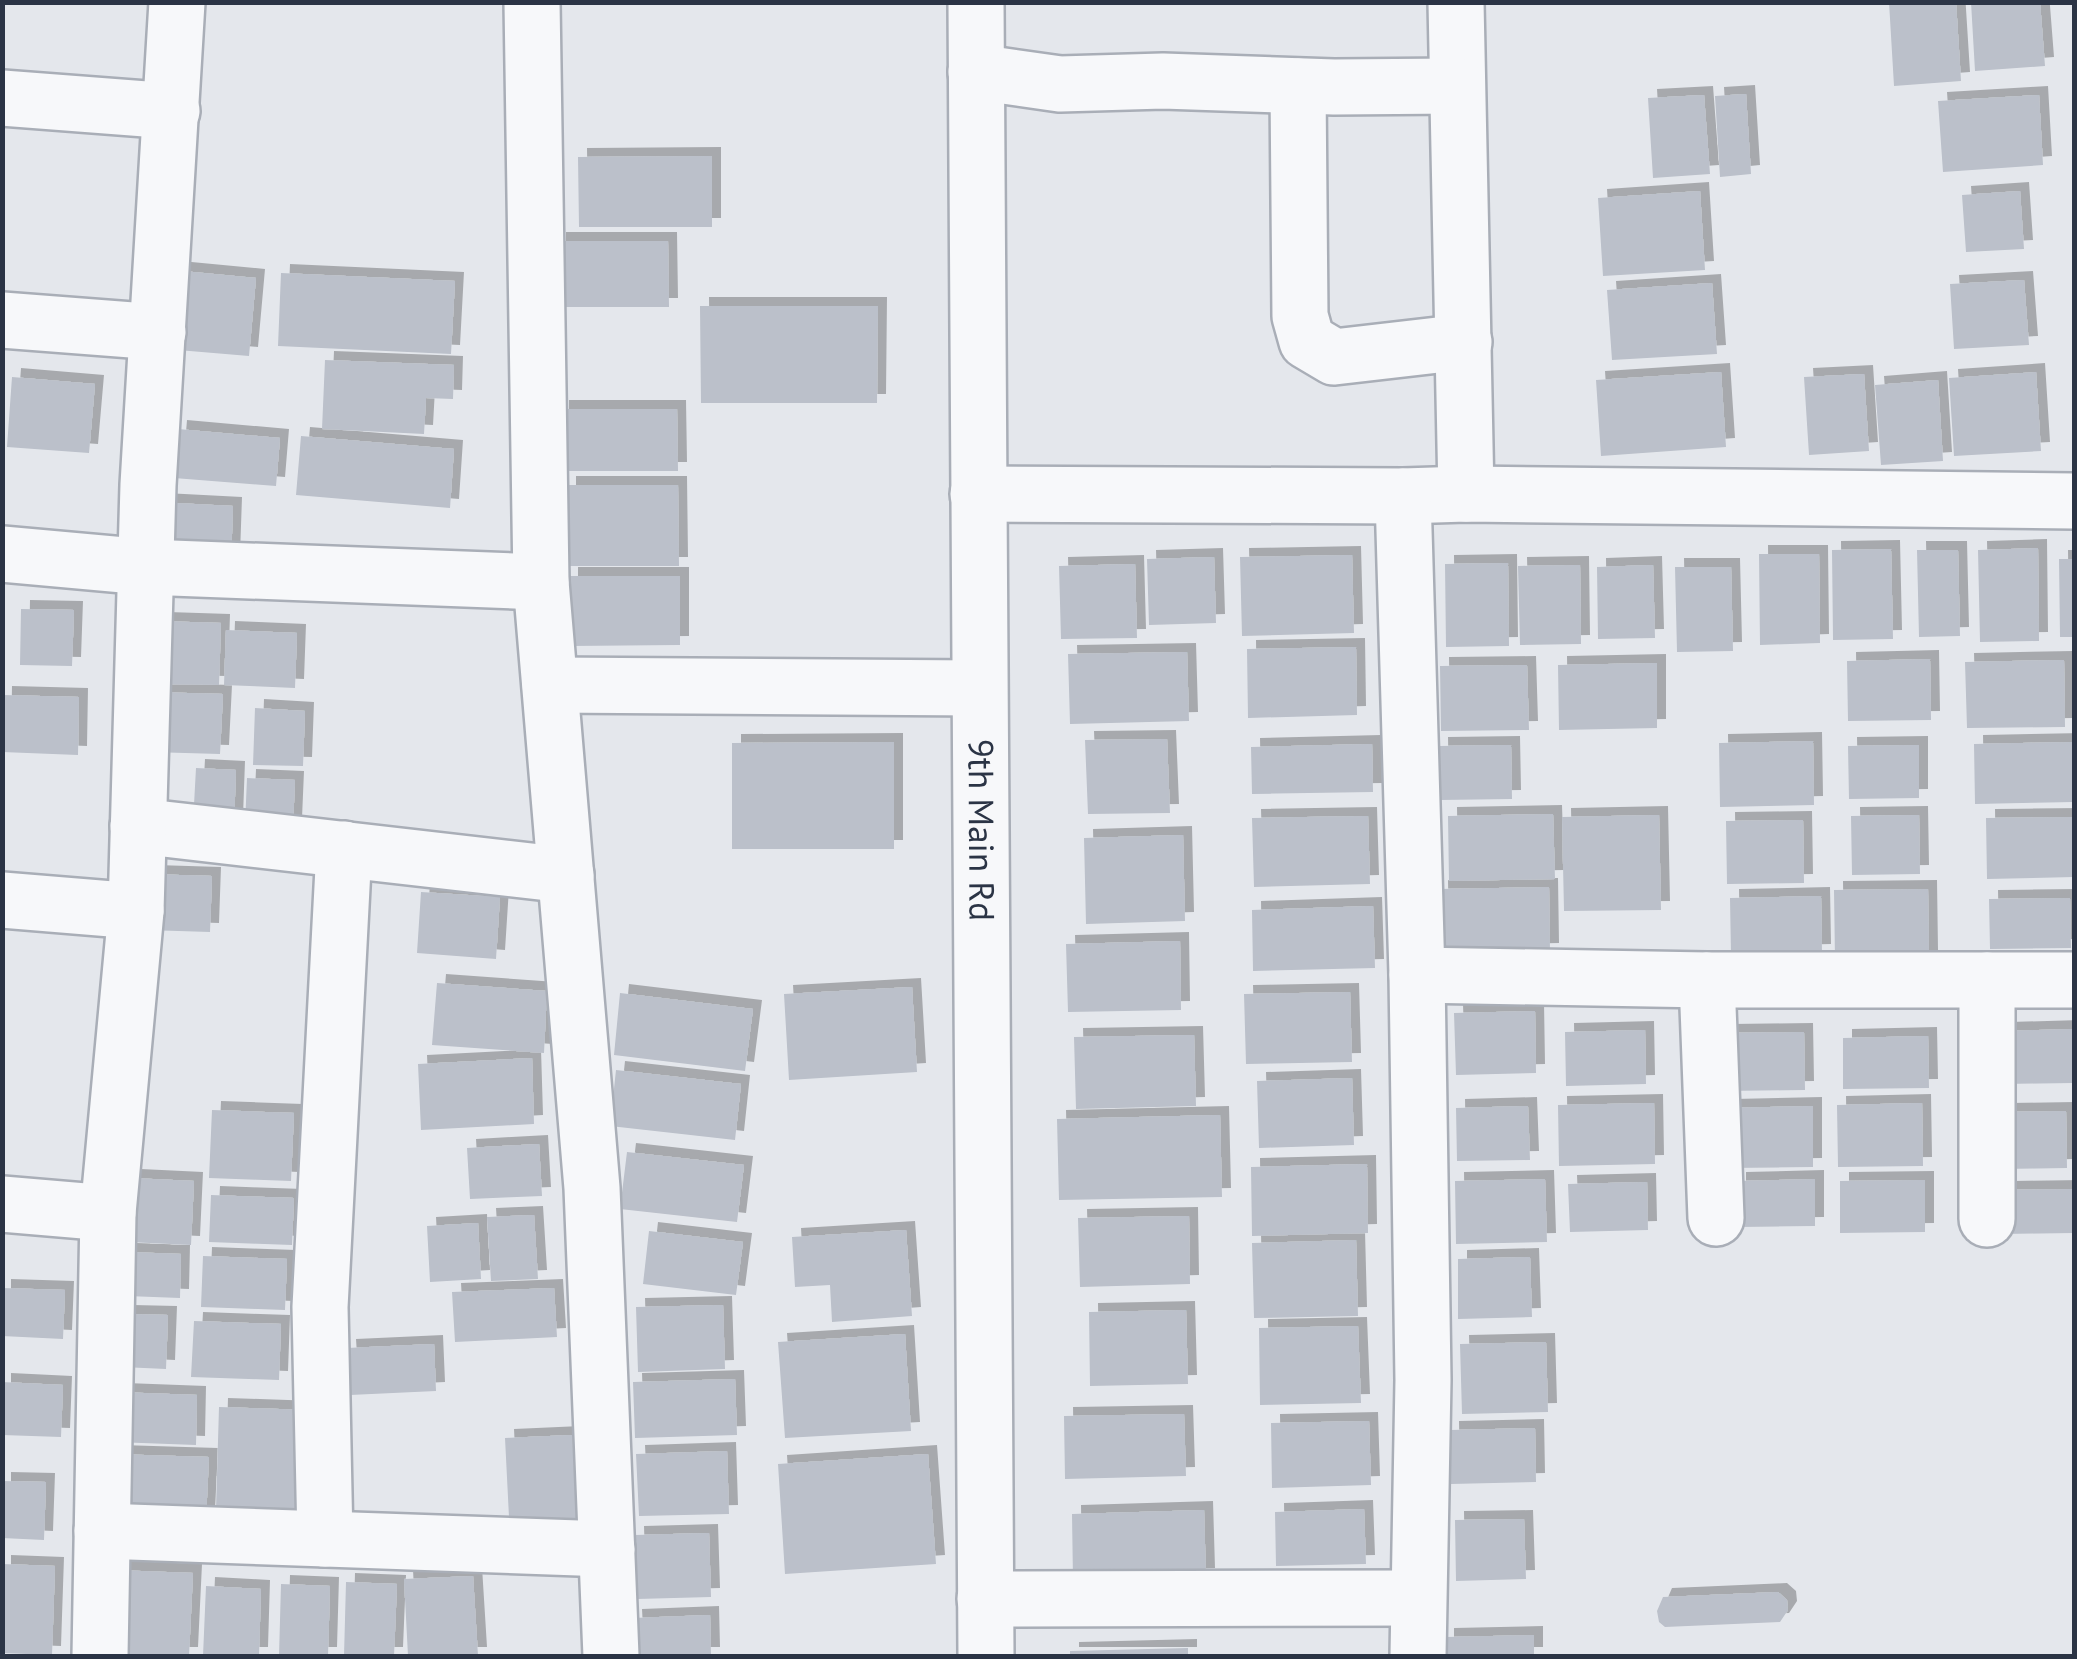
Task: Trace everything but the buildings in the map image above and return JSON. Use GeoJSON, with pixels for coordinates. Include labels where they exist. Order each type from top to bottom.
{"type":"FeatureCollection","features":[{"type":"Feature","properties":{"kind":"street"},"geometry":{"type":"LineString","coordinates":[[100,1656],[108,1213],[136,911],[146,568],[178,2]]}},
{"type":"Feature","properties":{"kind":"street"},"geometry":{"type":"LineString","coordinates":[[532,2],[541,582],[592,1188],[611,1656]]}},
{"type":"Feature","properties":{"kind":"street","name":"9th Main Rd"},"geometry":{"type":"LineString","coordinates":[[976,2],[986,1656]]}},
{"type":"Feature","properties":{"kind":"street"},"geometry":{"type":"LineString","coordinates":[[1456,2],[1466,494]]}},
{"type":"Feature","properties":{"kind":"street"},"geometry":{"type":"LineString","coordinates":[[976,72],[1060,84],[1163,81],[1458,86]]}},
{"type":"Feature","properties":{"kind":"street"},"geometry":{"type":"LineString","coordinates":[[1298,86],[1300,316],[1307,341],[1334,358],[1464,342]]}},
{"type":"Feature","properties":{"kind":"street"},"geometry":{"type":"LineString","coordinates":[[2,98],[172,111]]}},
{"type":"Feature","properties":{"kind":"street"},"geometry":{"type":"LineString","coordinates":[[2,320],[158,332]]}},
{"type":"Feature","properties":{"kind":"street"},"geometry":{"type":"LineString","coordinates":[[978,494],[1466,494],[2074,501]]}},
{"type":"Feature","properties":{"kind":"street"},"geometry":{"type":"LineString","coordinates":[[1403,496],[1417,974],[1423,1380],[1418,1656]]}},
{"type":"Feature","properties":{"kind":"street"},"geometry":{"type":"LineString","coordinates":[[2,554],[146,568],[541,582]]}},
{"type":"Feature","properties":{"kind":"street"},"geometry":{"type":"LineString","coordinates":[[550,685],[980,688]]}},
{"type":"Feature","properties":{"kind":"street"},"geometry":{"type":"LineString","coordinates":[[138,826],[566,875]]}},
{"type":"Feature","properties":{"kind":"street"},"geometry":{"type":"LineString","coordinates":[[325,1539],[320,1307],[344,849]]}},
{"type":"Feature","properties":{"kind":"street"},"geometry":{"type":"LineString","coordinates":[[2,900],[136,911]]}},
{"type":"Feature","properties":{"kind":"street"},"geometry":{"type":"LineString","coordinates":[[1417,974],[1707,980],[2074,980]]}},
{"type":"Feature","properties":{"kind":"street"},"geometry":{"type":"LineString","coordinates":[[1707,980],[1716,1218]]}},
{"type":"Feature","properties":{"kind":"street"},"geometry":{"type":"LineString","coordinates":[[1987,980],[1987,1219]]}},
{"type":"Feature","properties":{"kind":"street"},"geometry":{"type":"LineString","coordinates":[[2,1204],[108,1213]]}},
{"type":"Feature","properties":{"kind":"street"},"geometry":{"type":"LineString","coordinates":[[102,1531],[607,1549]]}},
{"type":"Feature","properties":{"kind":"street"},"geometry":{"type":"LineString","coordinates":[[985,1598],[1417,1598]]}}]}
